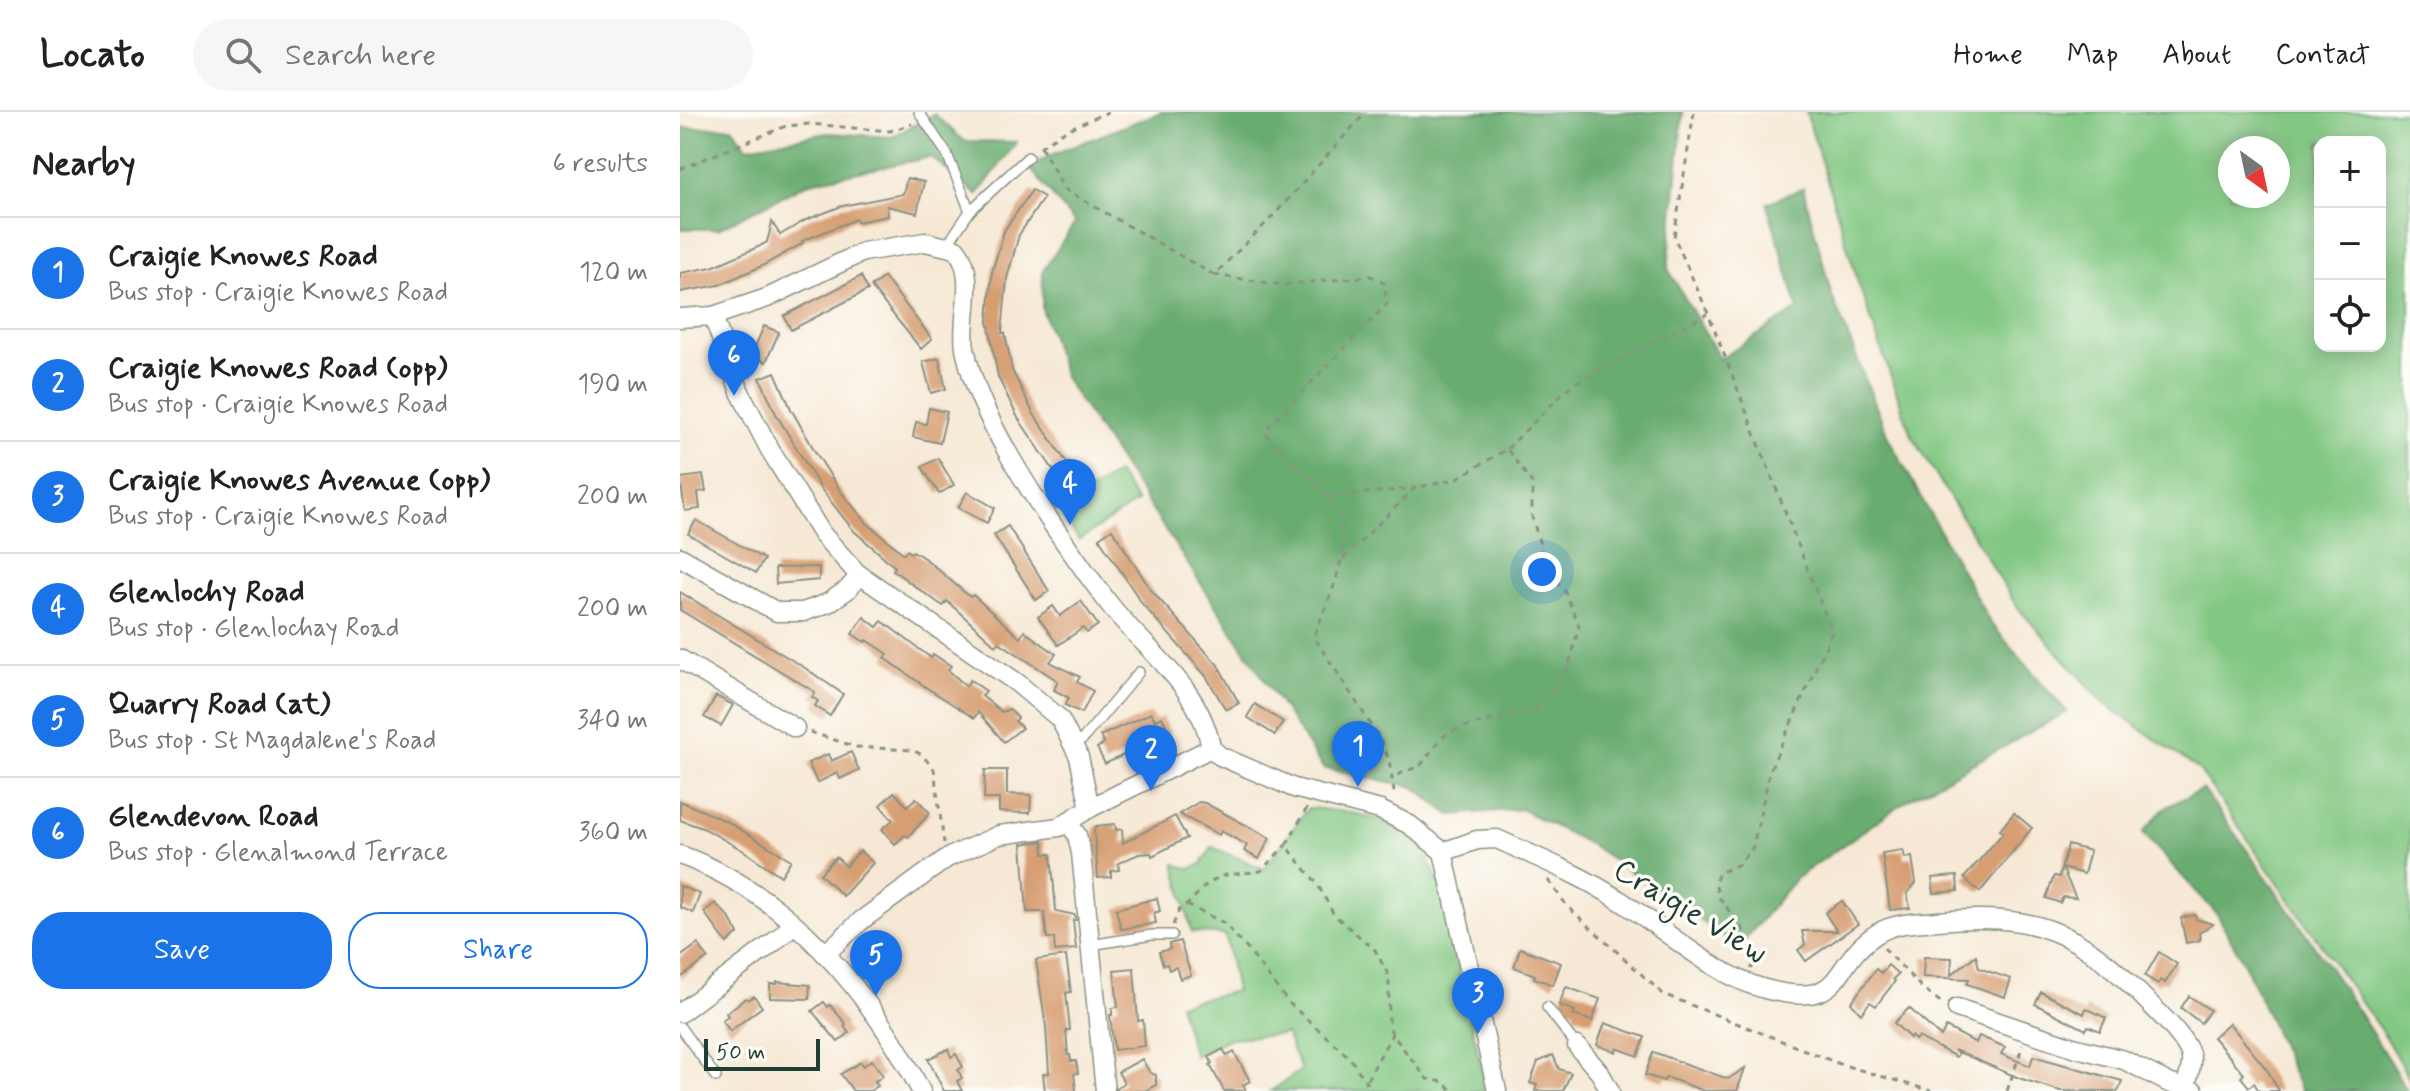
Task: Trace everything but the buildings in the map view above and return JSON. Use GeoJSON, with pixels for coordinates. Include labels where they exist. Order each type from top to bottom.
{"type":"FeatureCollection","features":[{"type":"Feature","properties":{"kind":"street"},"geometry":{"type":"LineString","coordinates":[[680,318],[713,316],[767,298],[863,252],[925,242],[956,249],[967,265],[963,323],[971,374],[1009,456],[1108,603],[1188,694],[1208,732],[1211,748],[1220,756],[1312,793],[1380,810],[1419,831],[1443,852],[1497,1091]]}},
{"type":"Feature","properties":{"kind":"street"},"geometry":{"type":"LineString","coordinates":[[713,316],[740,392],[770,450],[822,534],[857,573],[1038,699],[1060,719],[1074,744],[1090,808]]}},
{"type":"Feature","properties":{"kind":"street"},"geometry":{"type":"LineString","coordinates":[[680,557],[777,612],[803,612],[828,603],[847,590],[856,580],[857,573]]}},
{"type":"Feature","properties":{"kind":"street"},"geometry":{"type":"LineString","coordinates":[[680,659],[795,728]]}},
{"type":"Feature","properties":{"kind":"street"},"geometry":{"type":"LineString","coordinates":[[825,954],[872,912],[947,858],[999,835],[1059,827],[1090,808],[1211,748]]}},
{"type":"Feature","properties":{"kind":"street"},"geometry":{"type":"LineString","coordinates":[[1068,822],[1077,835],[1081,853],[1105,1091]]}},
{"type":"Feature","properties":{"kind":"street","name":"Craigie View"},"geometry":{"type":"LineString","coordinates":[[1443,852],[1477,840],[1497,839],[1614,896],[1717,968],[1764,989],[1818,994],[1833,985],[1873,937]]}},
{"type":"Feature","properties":{"kind":"street"},"geometry":{"type":"LineString","coordinates":[[680,855],[730,877],[825,954],[874,1011],[921,1091]]}},
{"type":"Feature","properties":{"kind":"street"},"geometry":{"type":"LineString","coordinates":[[1873,937],[1898,925],[1995,919],[2044,928],[2075,940],[2118,971],[2186,1045],[2191,1061],[2190,1089],[2169,1083],[2124,1060],[1957,1008]]}},
{"type":"Feature","properties":{"kind":"street"},"geometry":{"type":"LineString","coordinates":[[680,1013],[793,925]]}},
{"type":"Feature","properties":{"kind":"street"},"geometry":{"type":"LineString","coordinates":[[1577,1046],[1600,1073],[1610,1091]]}},
{"type":"Feature","properties":{"kind":"lane"},"geometry":{"type":"LineString","coordinates":[[921,116],[947,154],[970,211]]}},
{"type":"Feature","properties":{"kind":"lane"},"geometry":{"type":"LineString","coordinates":[[947,245],[970,211],[1028,157]]}},
{"type":"Feature","properties":{"kind":"lane"},"geometry":{"type":"LineString","coordinates":[[1074,744],[1082,740],[1139,672]]}},
{"type":"Feature","properties":{"kind":"lane"},"geometry":{"type":"LineString","coordinates":[[1090,945],[1152,935],[1172,935]]}},
{"type":"Feature","properties":{"kind":"lane"},"geometry":{"type":"LineString","coordinates":[[1547,1007],[1577,1046]]}},
{"type":"Feature","properties":{"kind":"lane"},"geometry":{"type":"LineString","coordinates":[[680,1027],[716,1077]]}},
{"type":"Feature","properties":{"kind":"path"},"geometry":{"type":"LineString","coordinates":[[1028,157],[1066,130],[1108,112]]}},
{"type":"Feature","properties":{"kind":"path"},"geometry":{"type":"LineString","coordinates":[[1214,275],[1275,214],[1366,112]]}},
{"type":"Feature","properties":{"kind":"path"},"geometry":{"type":"LineString","coordinates":[[1694,112],[1674,237],[1708,313],[1832,632],[1770,770],[1753,847],[1739,864],[1719,873],[1715,883],[1719,897],[1761,955],[1743,980]]}},
{"type":"Feature","properties":{"kind":"path"},"geometry":{"type":"LineString","coordinates":[[680,169],[786,126],[809,124],[890,131],[921,116]]}},
{"type":"Feature","properties":{"kind":"path"},"geometry":{"type":"LineString","coordinates":[[1041,146],[1064,189],[1214,275],[1283,285],[1371,276],[1384,283],[1387,304],[1270,425],[1266,434],[1275,447],[1328,497],[1343,523],[1342,559],[1314,637],[1379,737],[1389,759],[1396,818]]}},
{"type":"Feature","properties":{"kind":"path"},"geometry":{"type":"LineString","coordinates":[[1328,497],[1415,488],[1456,479],[1507,449],[1571,385],[1708,313]]}},
{"type":"Feature","properties":{"kind":"path"},"geometry":{"type":"LineString","coordinates":[[1393,777],[1421,765],[1441,738],[1459,728],[1534,710],[1568,670],[1579,626],[1563,587],[1549,576],[1532,517],[1532,483],[1507,449]]}},
{"type":"Feature","properties":{"kind":"path"},"geometry":{"type":"LineString","coordinates":[[1342,559],[1415,488]]}},
{"type":"Feature","properties":{"kind":"path"},"geometry":{"type":"LineString","coordinates":[[795,728],[856,747],[911,750],[921,754],[934,769],[947,858]]}},
{"type":"Feature","properties":{"kind":"path"},"geometry":{"type":"LineString","coordinates":[[1152,935],[1169,931],[1180,908],[1220,876],[1261,871],[1286,845],[1307,809],[1312,793]]}},
{"type":"Feature","properties":{"kind":"path"},"geometry":{"type":"LineString","coordinates":[[1286,845],[1318,885],[1334,915],[1375,950],[1389,976],[1389,1024],[1392,1034],[1427,1079],[1444,1082],[1452,1091]]}},
{"type":"Feature","properties":{"kind":"path"},"geometry":{"type":"LineString","coordinates":[[1545,876],[1567,906],[1663,994],[1840,1064],[1931,1091]]}},
{"type":"Feature","properties":{"kind":"path"},"geometry":{"type":"LineString","coordinates":[[1187,905],[1224,923],[1288,1002],[1350,1058],[1372,1091]]}},
{"type":"Feature","properties":{"kind":"path"},"geometry":{"type":"LineString","coordinates":[[1873,937],[1923,989],[1947,1007],[1957,1008]]}},
{"type":"Feature","properties":{"kind":"path"},"geometry":{"type":"LineString","coordinates":[[2007,1091],[2027,1032]]}},
{"type":"Feature","properties":{"kind":"path"},"geometry":{"type":"LineString","coordinates":[[1366,1081],[1392,1034]]}},
{"type":"Feature","properties":{"kind":"green space"},"geometry":{"type":"Polygon","coordinates":[[[1161,112],[1683,112],[1668,269],[1720,359],[1798,309],[1767,203],[1803,188],[1832,296],[1890,441],[1991,624],[2067,712],[1907,800],[1795,879],[1739,947],[1593,846],[1521,809],[1450,815],[1414,787],[1323,768],[1064,377],[1042,308],[1043,271],[1075,223],[1029,167],[1051,155],[1161,112]]]}},
{"type":"Feature","properties":{"kind":"green space"},"geometry":{"type":"Polygon","coordinates":[[[1806,112],[2410,112],[2410,1080],[2384,1035],[2199,770],[2104,703],[2017,607],[1911,434],[1859,285],[1806,112]]]}},
{"type":"Feature","properties":{"kind":"green space"},"geometry":{"type":"Polygon","coordinates":[[[934,114],[964,141],[1017,142],[977,195],[931,157],[810,182],[718,229],[680,229],[680,128],[732,127],[747,147],[828,133],[892,137],[934,114]]]}},
{"type":"Feature","properties":{"kind":"green space"},"geometry":{"type":"Polygon","coordinates":[[[1117,473],[1137,502],[1079,540],[1059,510],[1117,473]]]}},
{"type":"Feature","properties":{"kind":"green space"},"geometry":{"type":"Polygon","coordinates":[[[2203,789],[2334,975],[2407,1091],[2301,1091],[2246,967],[2217,914],[2143,833],[2164,808],[2203,789]]]}},
{"type":"Feature","properties":{"kind":"green space"},"geometry":{"type":"Polygon","coordinates":[[[1308,808],[1381,820],[1406,834],[1424,852],[1439,882],[1487,1091],[1271,1091],[1301,1070],[1286,1034],[1230,1038],[1194,1056],[1179,1004],[1236,991],[1225,935],[1192,932],[1175,864],[1190,869],[1202,864],[1212,847],[1264,869],[1308,808]]]}},
{"type":"Feature","properties":{"kind":"place","name":"Glendevon Road"},"geometry":{"type":"Point","coordinates":[734,396]}},
{"type":"Feature","properties":{"kind":"place","name":"Glenlochy Road"},"geometry":{"type":"Point","coordinates":[1070,525]}},
{"type":"Feature","properties":{"kind":"place","name":"Craigie Knowes Road"},"geometry":{"type":"Point","coordinates":[1358,787]}},
{"type":"Feature","properties":{"kind":"place","name":"Craigie Knowes Road (opp)"},"geometry":{"type":"Point","coordinates":[1151,791]}},
{"type":"Feature","properties":{"kind":"place","name":"Quarry Road (at)"},"geometry":{"type":"Point","coordinates":[876,996]}},
{"type":"Feature","properties":{"kind":"place","name":"Craigie Knowes Avenue (opp)"},"geometry":{"type":"Point","coordinates":[1478,1034]}}]}
